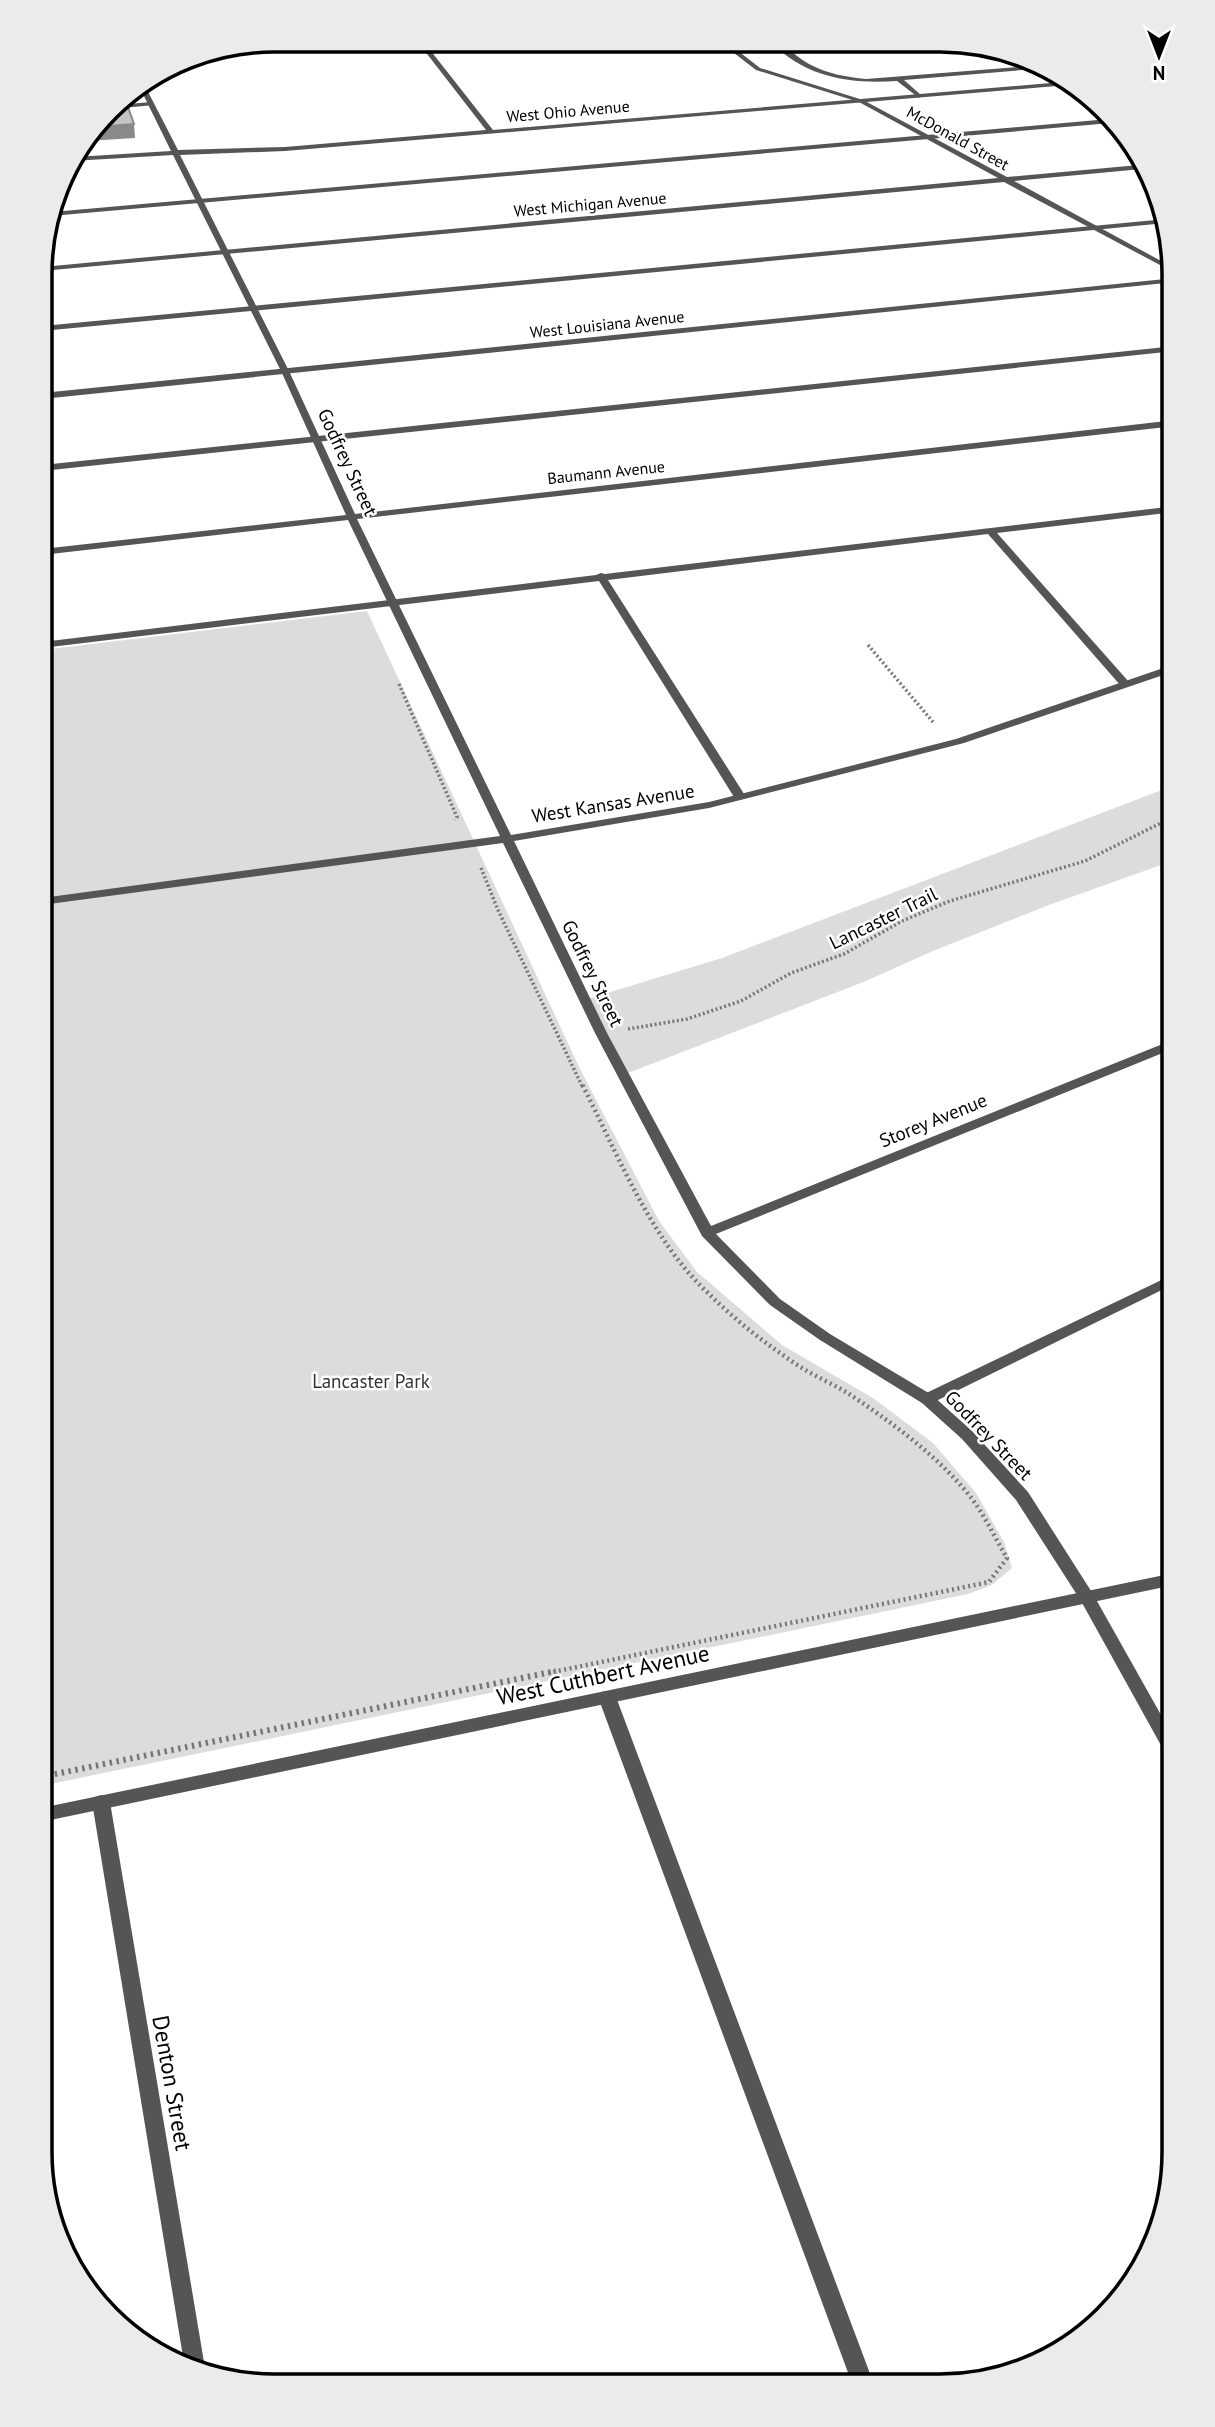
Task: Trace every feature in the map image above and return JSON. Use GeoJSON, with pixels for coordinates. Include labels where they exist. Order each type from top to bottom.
{"type":"FeatureCollection","features":[{"type":"Feature","properties":{"kind":"street"},"geometry":{"type":"LineString","coordinates":[[429,53],[491,132]]}},
{"type":"Feature","properties":{"kind":"street","name":"McDonald Street"},"geometry":{"type":"LineString","coordinates":[[738,53],[758,69],[861,101],[1162,264]]}},
{"type":"Feature","properties":{"kind":"street"},"geometry":{"type":"LineString","coordinates":[[784,53],[790,59],[821,73],[845,79],[1024,69]]}},
{"type":"Feature","properties":{"kind":"street"},"geometry":{"type":"LineString","coordinates":[[898,78],[919,96]]}},
{"type":"Feature","properties":{"kind":"street","name":"West Ohio Avenue"},"geometry":{"type":"LineString","coordinates":[[86,158],[285,149],[1055,85]]}},
{"type":"Feature","properties":{"kind":"street","name":"Godfrey Street"},"geometry":{"type":"LineString","coordinates":[[146,94],[285,371],[351,516],[601,1033],[707,1233],[775,1302],[928,1399],[967,1435],[1022,1496],[1087,1598],[1162,1732]]}},
{"type":"Feature","properties":{"kind":"street"},"geometry":{"type":"LineString","coordinates":[[131,106],[152,104]]}},
{"type":"Feature","properties":{"kind":"street"},"geometry":{"type":"LineString","coordinates":[[61,213],[1101,122]]}},
{"type":"Feature","properties":{"kind":"street","name":"West Michigan Avenue"},"geometry":{"type":"LineString","coordinates":[[53,268],[1135,168]]}},
{"type":"Feature","properties":{"kind":"street"},"geometry":{"type":"LineString","coordinates":[[53,328],[1156,222]]}},
{"type":"Feature","properties":{"kind":"street","name":"West Louisiana Avenue"},"geometry":{"type":"LineString","coordinates":[[53,395],[1162,281]]}},
{"type":"Feature","properties":{"kind":"street"},"geometry":{"type":"LineString","coordinates":[[53,467],[1162,349]]}},
{"type":"Feature","properties":{"kind":"street","name":"Baumann Avenue"},"geometry":{"type":"LineString","coordinates":[[53,551],[1162,424]]}},
{"type":"Feature","properties":{"kind":"street"},"geometry":{"type":"LineString","coordinates":[[53,644],[1162,510]]}},
{"type":"Feature","properties":{"kind":"street"},"geometry":{"type":"LineString","coordinates":[[989,530],[1125,684]]}},
{"type":"Feature","properties":{"kind":"street"},"geometry":{"type":"LineString","coordinates":[[601,576],[740,797]]}},
{"type":"Feature","properties":{"kind":"street","name":"West Kansas Avenue"},"geometry":{"type":"LineString","coordinates":[[53,900],[506,839],[709,805],[960,741],[1162,671]]}},
{"type":"Feature","properties":{"kind":"street","name":"Storey Avenue"},"geometry":{"type":"LineString","coordinates":[[707,1233],[1162,1048]]}},
{"type":"Feature","properties":{"kind":"street"},"geometry":{"type":"LineString","coordinates":[[928,1399],[1162,1285]]}},
{"type":"Feature","properties":{"kind":"street","name":"West Cuthbert Avenue"},"geometry":{"type":"LineString","coordinates":[[52,1813],[1162,1582]]}},
{"type":"Feature","properties":{"kind":"street"},"geometry":{"type":"LineString","coordinates":[[607,1698],[860,2374]]}},
{"type":"Feature","properties":{"kind":"street","name":"Denton Street"},"geometry":{"type":"LineString","coordinates":[[101,1802],[194,2359]]}},
{"type":"Feature","properties":{"kind":"path"},"geometry":{"type":"LineString","coordinates":[[868,645],[930,720],[960,741]]}},
{"type":"Feature","properties":{"kind":"path"},"geometry":{"type":"LineString","coordinates":[[396,676],[457,817],[451,823]]}},
{"type":"Feature","properties":{"kind":"path","name":"Lancaster Trail"},"geometry":{"type":"LineString","coordinates":[[601,1033],[687,1018],[741,1002],[791,973],[844,954],[902,921],[950,901],[1085,861],[1162,822]]}},
{"type":"Feature","properties":{"kind":"path"},"geometry":{"type":"LineString","coordinates":[[52,1775],[989,1582],[1007,1558],[974,1503],[934,1460],[902,1432],[845,1392],[799,1366],[749,1329],[706,1292],[672,1251],[649,1214],[570,1064],[550,1014],[498,910],[483,869],[471,866]]}},
{"type":"Feature","properties":{"kind":"green space","name":"Lancaster Park"},"geometry":{"type":"Polygon","coordinates":[[[367,611],[579,1067],[659,1221],[697,1272],[782,1345],[873,1398],[933,1443],[976,1493],[1004,1542],[1012,1568],[992,1585],[968,1594],[52,1784],[53,649],[367,611]]]}},
{"type":"Feature","properties":{"kind":"green space"},"geometry":{"type":"Polygon","coordinates":[[[1162,790],[1162,865],[1049,905],[866,981],[628,1073],[584,1000],[722,958],[1162,790]]]}},
{"type":"Feature","properties":{"kind":"building"},"geometry":{"type":"Polygon","coordinates":[[[128,108],[134,124],[110,126],[128,108]]]}}]}
